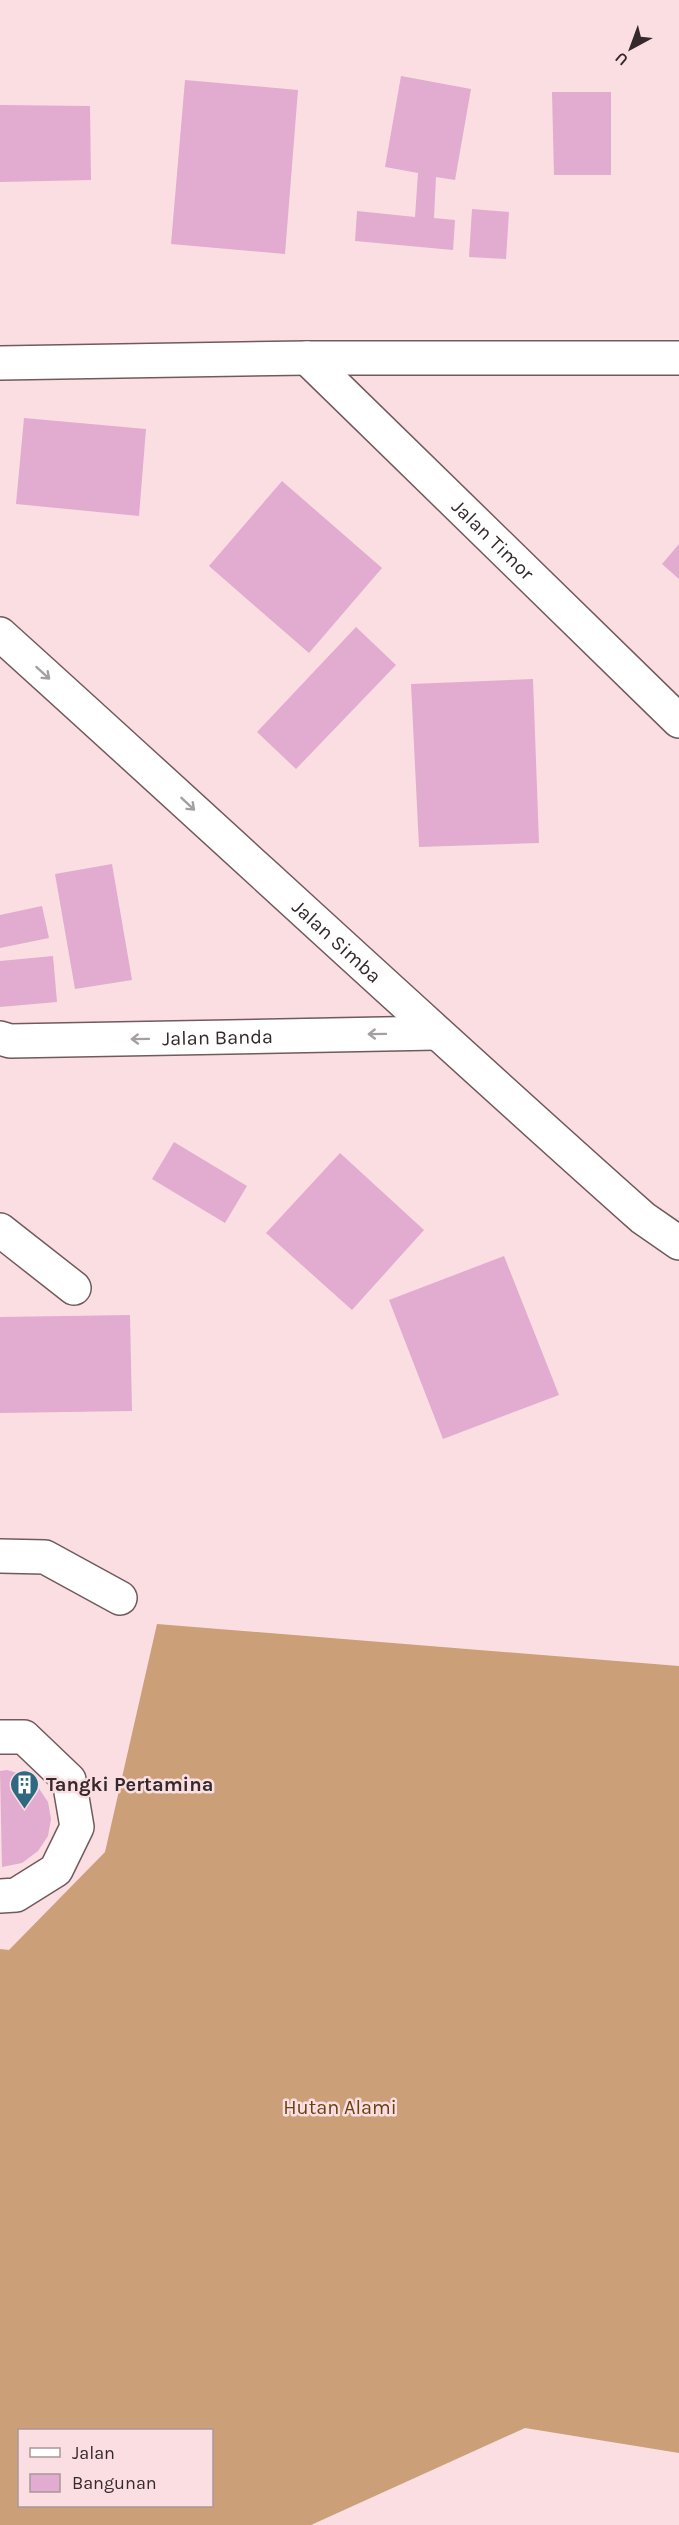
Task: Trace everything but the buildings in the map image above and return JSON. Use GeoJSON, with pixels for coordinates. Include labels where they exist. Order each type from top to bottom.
{"type":"FeatureCollection","features":[{"type":"Feature","properties":{"kind":"street"},"geometry":{"type":"LineString","coordinates":[[0,363],[307,357],[679,358]]}},
{"type":"Feature","properties":{"kind":"street","name":"Jalan Timor"},"geometry":{"type":"LineString","coordinates":[[307,357],[679,721]]}},
{"type":"Feature","properties":{"kind":"street","name":"Jalan Simba"},"geometry":{"type":"LineString","coordinates":[[0,634],[184,800],[436,1034],[643,1218],[679,1243]]}},
{"type":"Feature","properties":{"kind":"street","name":"Jalan Banda"},"geometry":{"type":"LineString","coordinates":[[0,1038],[10,1041],[436,1034]]}},
{"type":"Feature","properties":{"kind":"street"},"geometry":{"type":"LineString","coordinates":[[0,1230],[74,1288]]}},
{"type":"Feature","properties":{"kind":"street"},"geometry":{"type":"LineString","coordinates":[[0,1556],[45,1557],[120,1598]]}},
{"type":"Feature","properties":{"kind":"street"},"geometry":{"type":"LineString","coordinates":[[0,1737],[24,1737],[69,1780],[77,1827],[56,1870],[16,1895],[0,1896]]}},
{"type":"Feature","properties":{"kind":"green space","name":"Hutan Alami"},"geometry":{"type":"Polygon","coordinates":[[[157,1624],[679,1666],[679,2453],[525,2428],[311,2525],[0,2525],[0,1949],[9,1950],[105,1852],[157,1624]]]}},
{"type":"Feature","properties":{"kind":"place","name":"Tangki Pertamina"},"geometry":{"type":"Point","coordinates":[25,1810]}}]}
